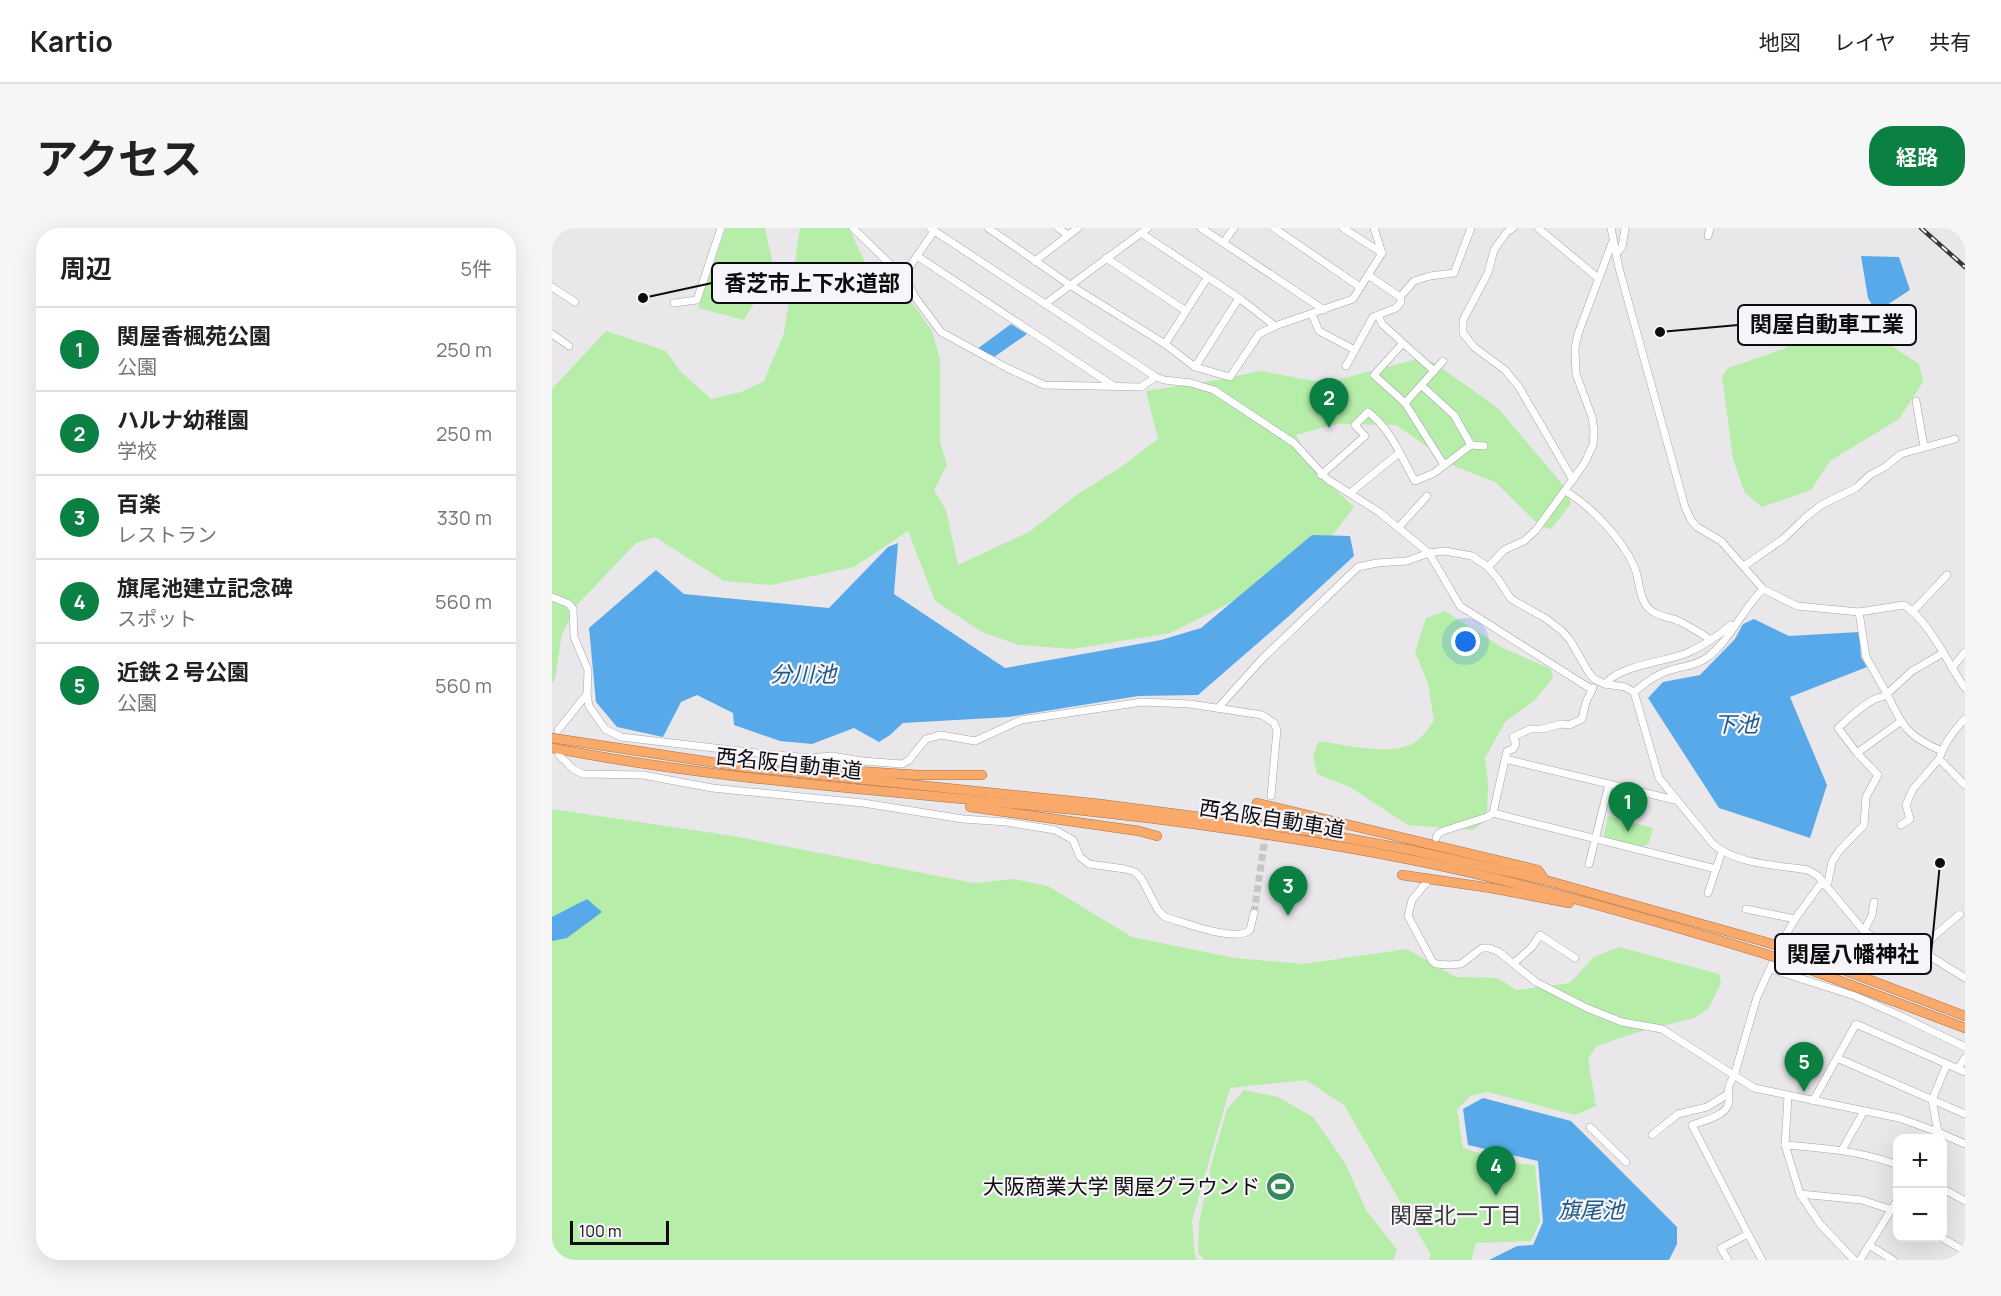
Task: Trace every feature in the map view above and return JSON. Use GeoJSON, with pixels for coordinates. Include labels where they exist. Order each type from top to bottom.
{"type":"FeatureCollection","features":[{"type":"Feature","properties":{"kind":"highway","name":"西名阪自動車道"},"geometry":{"type":"LineString","coordinates":[[555,734],[690,760],[811,775],[1100,804],[1258,824],[1411,850],[1545,880],[1762,941],[1965,1016]]}},
{"type":"Feature","properties":{"kind":"highway","name":"西名阪自動車道"},"geometry":{"type":"LineString","coordinates":[[556,752],[743,778],[1207,826],[1461,870],[1612,908],[1762,953],[1965,1028]]}},
{"type":"Feature","properties":{"kind":"highway"},"geometry":{"type":"LineString","coordinates":[[811,775],[823,769],[918,775],[982,775]]}},
{"type":"Feature","properties":{"kind":"highway"},"geometry":{"type":"LineString","coordinates":[[898,793],[904,799],[993,809],[1139,831],[1157,836]]}},
{"type":"Feature","properties":{"kind":"highway"},"geometry":{"type":"LineString","coordinates":[[1257,803],[1538,870],[1545,880]]}},
{"type":"Feature","properties":{"kind":"highway"},"geometry":{"type":"LineString","coordinates":[[1402,875],[1491,888],[1605,911],[1612,908]]}},
{"type":"Feature","properties":{"kind":"street"},"geometry":{"type":"LineString","coordinates":[[674,303],[697,300],[721,228]]}},
{"type":"Feature","properties":{"kind":"street"},"geometry":{"type":"LineString","coordinates":[[853,228],[904,275],[915,297],[941,332],[1007,368],[1044,385],[1141,387],[1156,377]]}},
{"type":"Feature","properties":{"kind":"street"},"geometry":{"type":"LineString","coordinates":[[988,228],[1070,285],[1165,344],[1195,367],[1230,377],[1256,337],[1275,326],[1353,299],[1382,253]]}},
{"type":"Feature","properties":{"kind":"street"},"geometry":{"type":"LineString","coordinates":[[1058,228],[1068,235]]}},
{"type":"Feature","properties":{"kind":"street"},"geometry":{"type":"LineString","coordinates":[[1035,261],[1078,228]]}},
{"type":"Feature","properties":{"kind":"street"},"geometry":{"type":"LineString","coordinates":[[1045,304],[1148,228]]}},
{"type":"Feature","properties":{"kind":"street"},"geometry":{"type":"LineString","coordinates":[[1201,228],[1324,310]]}},
{"type":"Feature","properties":{"kind":"street"},"geometry":{"type":"LineString","coordinates":[[1224,242],[1234,228]]}},
{"type":"Feature","properties":{"kind":"street"},"geometry":{"type":"LineString","coordinates":[[1274,228],[1360,288]]}},
{"type":"Feature","properties":{"kind":"street"},"geometry":{"type":"LineString","coordinates":[[1343,228],[1382,253]]}},
{"type":"Feature","properties":{"kind":"street"},"geometry":{"type":"LineString","coordinates":[[1374,228],[1382,253]]}},
{"type":"Feature","properties":{"kind":"street"},"geometry":{"type":"LineString","coordinates":[[1346,366],[1373,317],[1396,308],[1401,302],[1400,297],[1414,282],[1430,276],[1454,273],[1471,228]]}},
{"type":"Feature","properties":{"kind":"street"},"geometry":{"type":"LineString","coordinates":[[1513,228],[1506,233],[1494,250],[1488,273],[1463,320],[1463,333],[1474,346],[1505,370],[1519,387],[1573,480]]}},
{"type":"Feature","properties":{"kind":"street"},"geometry":{"type":"LineString","coordinates":[[1538,228],[1598,278]]}},
{"type":"Feature","properties":{"kind":"street"},"geometry":{"type":"LineString","coordinates":[[1611,228],[1616,254],[1685,507],[1691,520],[1697,527],[1720,541],[1763,589],[1797,606],[1859,612],[1904,605],[1913,611],[1926,627],[1965,688]]}},
{"type":"Feature","properties":{"kind":"street"},"geometry":{"type":"LineString","coordinates":[[1616,254],[1622,248],[1625,228]]}},
{"type":"Feature","properties":{"kind":"street"},"geometry":{"type":"LineString","coordinates":[[904,275],[932,229],[1156,377],[1202,386],[1224,396],[1300,447],[1321,475],[1399,527],[1429,553],[1460,606],[1591,689]]}},
{"type":"Feature","properties":{"kind":"street"},"geometry":{"type":"LineString","coordinates":[[1141,233],[1239,298],[1275,326]]}},
{"type":"Feature","properties":{"kind":"street"},"geometry":{"type":"LineString","coordinates":[[1488,567],[1504,550],[1524,541],[1536,530],[1573,480],[1588,457],[1593,444],[1592,417],[1576,374],[1575,348],[1613,240]]}},
{"type":"Feature","properties":{"kind":"street"},"geometry":{"type":"LineString","coordinates":[[917,256],[1116,388]]}},
{"type":"Feature","properties":{"kind":"street"},"geometry":{"type":"LineString","coordinates":[[1106,258],[1186,311]]}},
{"type":"Feature","properties":{"kind":"street"},"geometry":{"type":"LineString","coordinates":[[1368,275],[1400,297]]}},
{"type":"Feature","properties":{"kind":"street"},"geometry":{"type":"LineString","coordinates":[[1165,344],[1207,278]]}},
{"type":"Feature","properties":{"kind":"street"},"geometry":{"type":"LineString","coordinates":[[552,287],[575,302]]}},
{"type":"Feature","properties":{"kind":"street"},"geometry":{"type":"LineString","coordinates":[[1195,367],[1239,298]]}},
{"type":"Feature","properties":{"kind":"street"},"geometry":{"type":"LineString","coordinates":[[1311,314],[1319,331],[1355,351]]}},
{"type":"Feature","properties":{"kind":"street"},"geometry":{"type":"LineString","coordinates":[[1378,315],[1382,324],[1434,371]]}},
{"type":"Feature","properties":{"kind":"street"},"geometry":{"type":"LineString","coordinates":[[552,334],[569,346]]}},
{"type":"Feature","properties":{"kind":"street"},"geometry":{"type":"LineString","coordinates":[[1403,343],[1374,375],[1405,403],[1444,465]]}},
{"type":"Feature","properties":{"kind":"street"},"geometry":{"type":"LineString","coordinates":[[1405,403],[1443,361]]}},
{"type":"Feature","properties":{"kind":"street"},"geometry":{"type":"LineString","coordinates":[[1421,385],[1454,415],[1471,445]]}},
{"type":"Feature","properties":{"kind":"street"},"geometry":{"type":"LineString","coordinates":[[1916,401],[1924,447]]}},
{"type":"Feature","properties":{"kind":"street"},"geometry":{"type":"LineString","coordinates":[[1321,475],[1365,436],[1355,425],[1368,412],[1381,422],[1415,481],[1434,473],[1471,445],[1484,446]]}},
{"type":"Feature","properties":{"kind":"street"},"geometry":{"type":"LineString","coordinates":[[1744,566],[1783,539],[1821,505],[1856,488],[1901,454],[1955,439]]}},
{"type":"Feature","properties":{"kind":"street"},"geometry":{"type":"LineString","coordinates":[[1350,493],[1399,453]]}},
{"type":"Feature","properties":{"kind":"street"},"geometry":{"type":"LineString","coordinates":[[1565,491],[1587,506],[1626,552],[1634,566],[1640,590],[1650,609],[1656,614],[1677,620],[1712,640]]}},
{"type":"Feature","properties":{"kind":"street"},"geometry":{"type":"LineString","coordinates":[[1399,527],[1426,496]]}},
{"type":"Feature","properties":{"kind":"street"},"geometry":{"type":"LineString","coordinates":[[1218,708],[1262,659],[1350,573],[1367,564],[1407,561],[1444,550],[1464,553],[1480,560],[1488,567],[1511,599],[1545,618],[1562,631],[1578,652],[1589,673],[1602,683],[1625,687],[1634,692],[1655,770],[1676,800],[1722,851],[1737,858],[1808,870],[1818,876],[1864,931],[1883,943],[1933,958],[1965,978]]}},
{"type":"Feature","properties":{"kind":"street"},"geometry":{"type":"LineString","coordinates":[[1913,611],[1947,575]]}},
{"type":"Feature","properties":{"kind":"street"},"geometry":{"type":"LineString","coordinates":[[1634,692],[1662,672],[1695,665],[1707,657],[1721,645],[1751,601],[1763,589]]}},
{"type":"Feature","properties":{"kind":"street"},"geometry":{"type":"LineString","coordinates":[[552,597],[569,604],[573,609],[576,645],[588,670],[589,706],[598,722],[612,734],[621,737],[765,754],[811,758],[831,756],[902,764],[909,760],[926,739],[941,735],[975,741],[1010,724],[1035,717],[1142,702],[1181,703],[1262,715],[1274,723],[1277,730],[1271,796]]}},
{"type":"Feature","properties":{"kind":"street"},"geometry":{"type":"LineString","coordinates":[[1859,612],[1866,657],[1900,722],[1915,737],[1942,751]]}},
{"type":"Feature","properties":{"kind":"street"},"geometry":{"type":"LineString","coordinates":[[1436,838],[1443,831],[1493,813],[1507,751],[1513,749],[1516,744],[1513,737],[1530,729],[1542,729],[1561,724],[1569,725],[1582,719],[1591,689],[1629,669],[1688,652],[1712,640],[1739,618]]}},
{"type":"Feature","properties":{"kind":"street"},"geometry":{"type":"LineString","coordinates":[[1952,668],[1965,652]]}},
{"type":"Feature","properties":{"kind":"street"},"geometry":{"type":"LineString","coordinates":[[1762,1260],[1692,1125],[1714,1117],[1726,1109],[1729,1102],[1728,1085],[1734,1076],[1757,997],[1774,971],[1795,920],[1823,883],[1828,882],[1832,862],[1839,850],[1864,825],[1866,797],[1878,775],[1838,728],[1859,710],[1878,697],[1887,694],[1912,670],[1942,653]]}},
{"type":"Feature","properties":{"kind":"street"},"geometry":{"type":"LineString","coordinates":[[555,734],[587,694]]}},
{"type":"Feature","properties":{"kind":"street"},"geometry":{"type":"LineString","coordinates":[[1901,825],[1910,819],[1906,805],[1913,789],[1940,759],[1942,751],[1965,719]]}},
{"type":"Feature","properties":{"kind":"street"},"geometry":{"type":"LineString","coordinates":[[1857,753],[1900,722]]}},
{"type":"Feature","properties":{"kind":"street"},"geometry":{"type":"LineString","coordinates":[[556,752],[573,769],[582,774],[643,775],[712,788],[862,803],[963,819],[1047,828],[1063,833],[1072,840],[1080,857],[1089,864],[1134,872],[1141,878],[1158,910],[1165,917],[1240,936],[1250,930],[1254,913]]}},
{"type":"Feature","properties":{"kind":"street"},"geometry":{"type":"LineString","coordinates":[[1505,759],[1676,800]]}},
{"type":"Feature","properties":{"kind":"street"},"geometry":{"type":"LineString","coordinates":[[1940,759],[1965,785]]}},
{"type":"Feature","properties":{"kind":"street"},"geometry":{"type":"LineString","coordinates":[[1589,864],[1609,784]]}},
{"type":"Feature","properties":{"kind":"street"},"geometry":{"type":"LineString","coordinates":[[1493,813],[1716,869]]}},
{"type":"Feature","properties":{"kind":"street"},"geometry":{"type":"LineString","coordinates":[[1708,892],[1722,851]]}},
{"type":"Feature","properties":{"kind":"street"},"geometry":{"type":"LineString","coordinates":[[1426,883],[1412,900],[1408,916],[1432,961],[1436,964],[1461,964],[1482,948],[1489,948],[1499,952],[1549,990],[1606,1017],[1662,1029],[1754,1088],[1899,1118],[1934,1134]]}},
{"type":"Feature","properties":{"kind":"street"},"geometry":{"type":"LineString","coordinates":[[1864,931],[1872,915],[1874,902]]}},
{"type":"Feature","properties":{"kind":"street"},"geometry":{"type":"LineString","coordinates":[[1746,909],[1795,920]]}},
{"type":"Feature","properties":{"kind":"street"},"geometry":{"type":"LineString","coordinates":[[1921,954],[1934,936],[1960,914]]}},
{"type":"Feature","properties":{"kind":"street"},"geometry":{"type":"LineString","coordinates":[[1514,963],[1532,947],[1540,935],[1575,958]]}},
{"type":"Feature","properties":{"kind":"street"},"geometry":{"type":"LineString","coordinates":[[1774,971],[1855,996],[1965,1047]]}},
{"type":"Feature","properties":{"kind":"street"},"geometry":{"type":"LineString","coordinates":[[1813,1101],[1856,1024],[1962,1071],[1965,1058]]}},
{"type":"Feature","properties":{"kind":"street"},"geometry":{"type":"LineString","coordinates":[[1837,1058],[1965,1114]]}},
{"type":"Feature","properties":{"kind":"street"},"geometry":{"type":"LineString","coordinates":[[1936,1134],[1932,1100],[1947,1064]]}},
{"type":"Feature","properties":{"kind":"street"},"geometry":{"type":"LineString","coordinates":[[1652,1136],[1678,1114],[1707,1107],[1728,1094]]}},
{"type":"Feature","properties":{"kind":"street"},"geometry":{"type":"LineString","coordinates":[[1788,1096],[1785,1145],[1800,1194],[1820,1224],[1854,1260]]}},
{"type":"Feature","properties":{"kind":"street"},"geometry":{"type":"LineString","coordinates":[[1842,1150],[1864,1111]]}},
{"type":"Feature","properties":{"kind":"street"},"geometry":{"type":"LineString","coordinates":[[1590,1127],[1626,1162]]}},
{"type":"Feature","properties":{"kind":"street"},"geometry":{"type":"LineString","coordinates":[[1947,1138],[1965,1144]]}},
{"type":"Feature","properties":{"kind":"street"},"geometry":{"type":"LineString","coordinates":[[1785,1145],[1842,1150],[1874,1156],[1893,1163]]}},
{"type":"Feature","properties":{"kind":"street"},"geometry":{"type":"LineString","coordinates":[[1947,1191],[1965,1201]]}},
{"type":"Feature","properties":{"kind":"street"},"geometry":{"type":"LineString","coordinates":[[1800,1194],[1862,1200],[1893,1210]]}},
{"type":"Feature","properties":{"kind":"street"},"geometry":{"type":"LineString","coordinates":[[1860,1260],[1893,1211]]}},
{"type":"Feature","properties":{"kind":"street"},"geometry":{"type":"LineString","coordinates":[[1728,1260],[1721,1248],[1748,1234]]}},
{"type":"Feature","properties":{"kind":"street"},"geometry":{"type":"LineString","coordinates":[[1947,1241],[1965,1251]]}},
{"type":"Feature","properties":{"kind":"street"},"geometry":{"type":"LineString","coordinates":[[1869,1245],[1893,1260]]}},
{"type":"Feature","properties":{"kind":"green space"},"geometry":{"type":"Polygon","coordinates":[[[726,228],[765,228],[774,270],[744,320],[698,308],[726,228]]]}},
{"type":"Feature","properties":{"kind":"green space"},"geometry":{"type":"Polygon","coordinates":[[[800,228],[849,228],[866,265],[912,303],[932,331],[940,359],[940,442],[947,465],[934,490],[946,510],[958,565],[1029,532],[1078,494],[1121,467],[1158,439],[1146,391],[1261,371],[1325,383],[1417,359],[1433,362],[1498,408],[1568,491],[1571,504],[1551,529],[1541,527],[1495,482],[1456,467],[1396,425],[1336,424],[1296,435],[1314,470],[1354,507],[1329,540],[1279,576],[1170,633],[1073,649],[1019,645],[982,632],[935,601],[908,531],[854,567],[771,585],[724,581],[655,537],[636,543],[576,606],[562,634],[555,679],[552,684],[552,389],[606,331],[666,351],[680,371],[711,399],[741,392],[764,381],[784,333],[800,228]]]}},
{"type":"Feature","properties":{"kind":"green space"},"geometry":{"type":"Polygon","coordinates":[[[1847,336],[1887,343],[1919,364],[1923,382],[1899,419],[1830,461],[1811,490],[1762,507],[1745,493],[1733,459],[1722,376],[1728,368],[1781,350],[1793,343],[1847,336]]]}},
{"type":"Feature","properties":{"kind":"green space"},"geometry":{"type":"Polygon","coordinates":[[[1445,611],[1503,648],[1551,669],[1553,678],[1535,700],[1505,722],[1485,758],[1488,783],[1487,820],[1473,830],[1408,825],[1350,787],[1317,774],[1313,756],[1319,741],[1384,749],[1408,745],[1422,736],[1434,721],[1428,684],[1415,652],[1426,618],[1445,611]]]}},
{"type":"Feature","properties":{"kind":"green space"},"geometry":{"type":"Polygon","coordinates":[[[552,809],[733,836],[974,883],[1014,879],[1048,886],[1132,937],[1235,958],[1303,964],[1407,949],[1456,977],[1498,978],[1516,990],[1570,983],[1594,957],[1619,947],[1719,974],[1721,983],[1708,1009],[1694,1018],[1635,1033],[1597,1046],[1588,1059],[1596,1106],[1575,1115],[1488,1092],[1470,1096],[1457,1110],[1463,1148],[1510,1163],[1535,1165],[1540,1221],[1531,1241],[1476,1243],[1471,1260],[1429,1260],[1431,1255],[1344,1105],[1306,1080],[1230,1088],[1192,1221],[1195,1257],[1198,1260],[552,1260],[552,809]]]}},
{"type":"Feature","properties":{"kind":"green space"},"geometry":{"type":"Polygon","coordinates":[[[1608,816],[1653,828],[1649,843],[1641,848],[1605,839],[1608,816]]]}},
{"type":"Feature","properties":{"kind":"green space","name":"大阪商業大学 関屋グラウンド"},"geometry":{"type":"Polygon","coordinates":[[[1244,1090],[1278,1097],[1313,1117],[1345,1163],[1366,1210],[1397,1250],[1393,1260],[1205,1260],[1198,1253],[1199,1223],[1211,1165],[1227,1109],[1244,1090]]]}},
{"type":"Feature","properties":{"kind":"water"},"geometry":{"type":"Polygon","coordinates":[[[1861,256],[1899,257],[1910,290],[1876,312],[1868,298],[1861,256]]]}},
{"type":"Feature","properties":{"kind":"water"},"geometry":{"type":"Polygon","coordinates":[[[1011,324],[1027,334],[994,357],[977,349],[1011,324]]]}},
{"type":"Feature","properties":{"kind":"water","name":"分川池"},"geometry":{"type":"Polygon","coordinates":[[[1312,535],[1350,536],[1354,556],[1198,695],[1138,696],[1009,717],[903,723],[879,742],[854,728],[812,744],[780,741],[734,725],[733,713],[697,695],[681,702],[663,737],[617,727],[596,702],[589,628],[656,570],[684,594],[829,608],[888,547],[898,543],[894,594],[1005,668],[1161,640],[1201,628],[1312,535]]]}},
{"type":"Feature","properties":{"kind":"water","name":"下池"},"geometry":{"type":"Polygon","coordinates":[[[1754,619],[1789,636],[1859,632],[1861,657],[1867,667],[1790,697],[1827,785],[1810,838],[1719,808],[1648,698],[1663,682],[1700,675],[1735,639],[1743,624],[1754,619]]]}},
{"type":"Feature","properties":{"kind":"water"},"geometry":{"type":"Polygon","coordinates":[[[587,899],[602,912],[567,938],[552,941],[552,917],[587,899]]]}},
{"type":"Feature","properties":{"kind":"water","name":"旗尾池"},"geometry":{"type":"Polygon","coordinates":[[[1483,1098],[1571,1121],[1677,1227],[1677,1244],[1669,1260],[1489,1260],[1517,1246],[1533,1245],[1543,1222],[1538,1161],[1468,1145],[1463,1109],[1483,1098]]]}},
{"type":"Feature","properties":{"kind":"tunnel"},"geometry":{"type":"LineString","coordinates":[[1254,913],[1271,796]]}},
{"type":"Feature","properties":{"kind":"railway"},"geometry":{"type":"LineString","coordinates":[[1921,228],[1965,267]]}},
{"type":"Feature","properties":{"kind":"place","name":"香芝市上下水道部"},"geometry":{"type":"Point","coordinates":[643,298]}},
{"type":"Feature","properties":{"kind":"place","name":"関屋自動車工業"},"geometry":{"type":"Point","coordinates":[1660,332]}},
{"type":"Feature","properties":{"kind":"place","name":"ハルナ幼稚園"},"geometry":{"type":"Point","coordinates":[1329,428]}},
{"type":"Feature","properties":{"kind":"place","name":"関屋香楓苑公園"},"geometry":{"type":"Point","coordinates":[1628,832]}},
{"type":"Feature","properties":{"kind":"place","name":"関屋八幡神社"},"geometry":{"type":"Point","coordinates":[1940,863]}},
{"type":"Feature","properties":{"kind":"place","name":"百楽"},"geometry":{"type":"Point","coordinates":[1288,916]}},
{"type":"Feature","properties":{"kind":"place","name":"近鉄２号公園"},"geometry":{"type":"Point","coordinates":[1804,1092]}},
{"type":"Feature","properties":{"kind":"place","name":"大阪商業大学 関屋グラウンド"},"geometry":{"type":"Point","coordinates":[1281,1187]}},
{"type":"Feature","properties":{"kind":"place","name":"旗尾池建立記念碑"},"geometry":{"type":"Point","coordinates":[1496,1196]}},
{"type":"Feature","properties":{"kind":"district","name":"関屋北一丁目"},"geometry":{"type":"Point","coordinates":[1456,1215]}}]}
